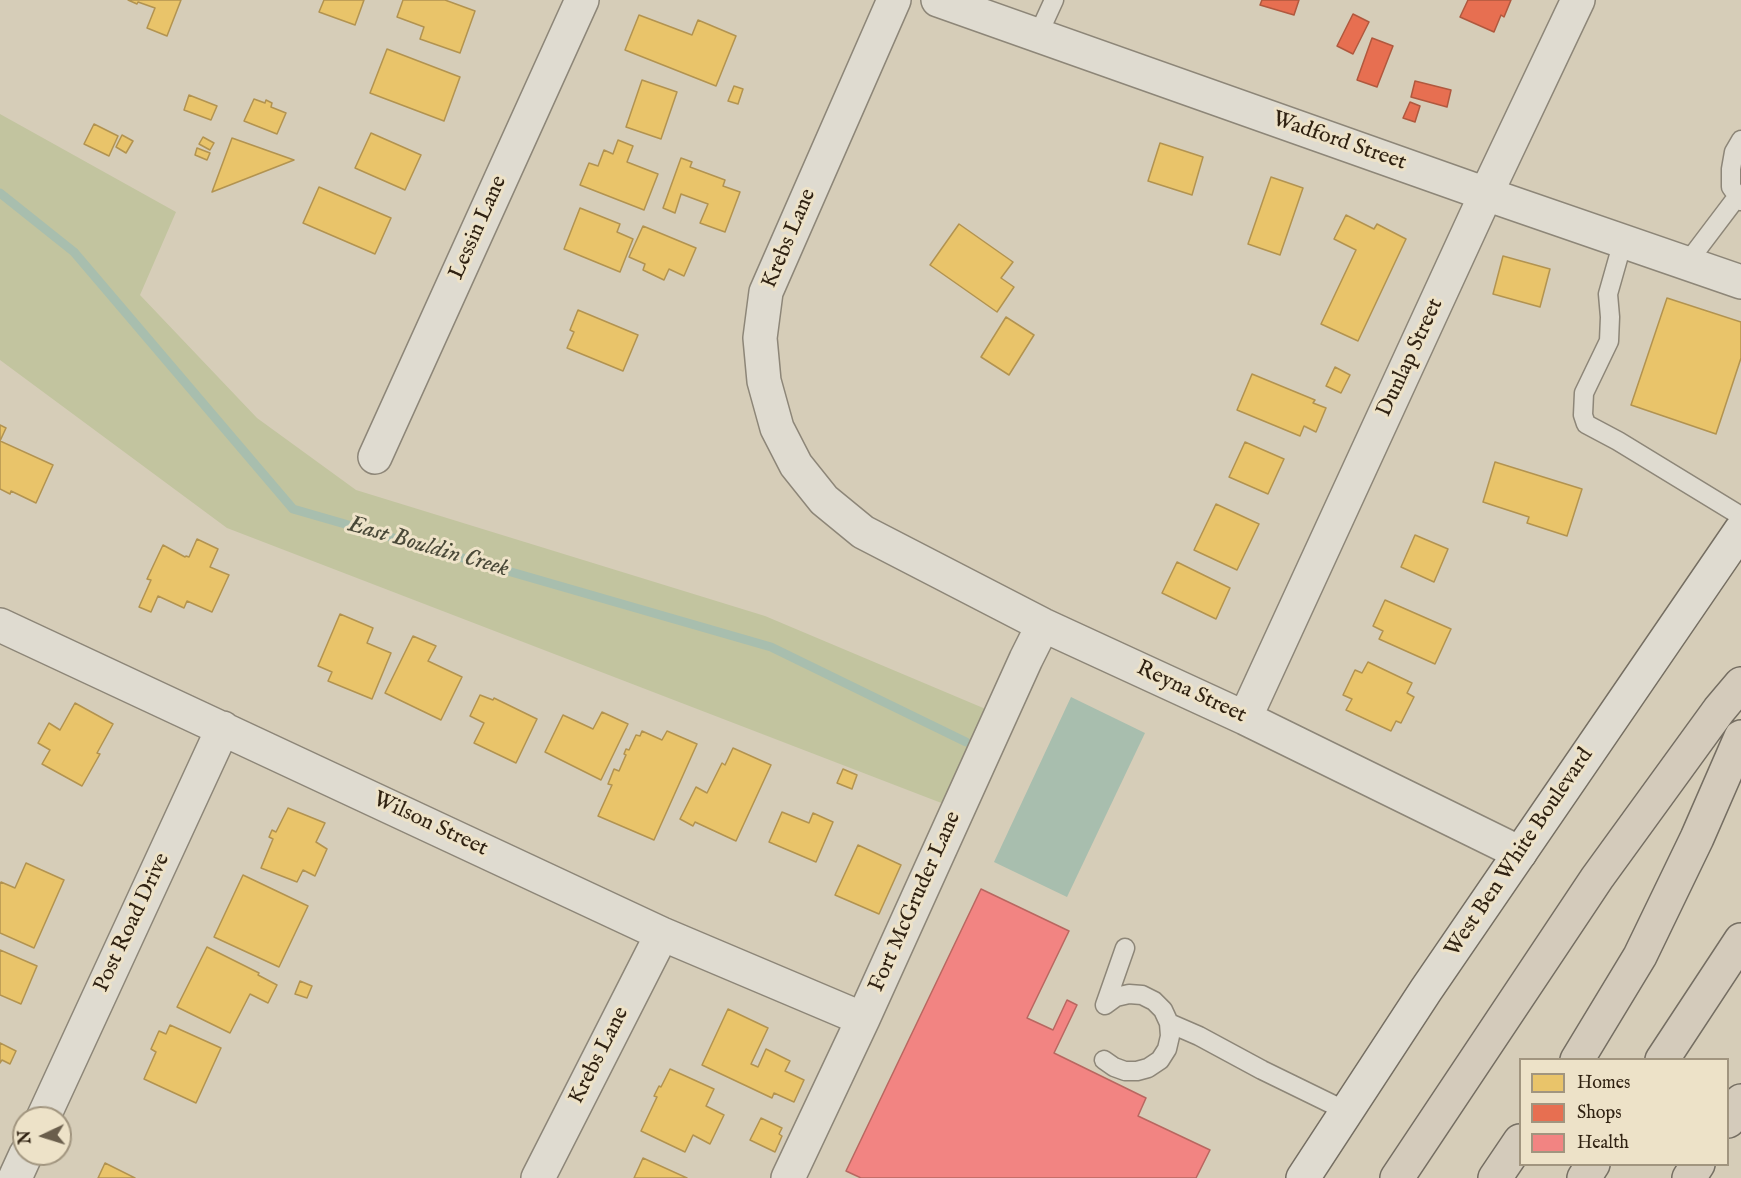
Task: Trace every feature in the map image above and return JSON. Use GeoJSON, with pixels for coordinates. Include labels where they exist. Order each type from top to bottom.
{"type":"FeatureCollection","features":[{"type":"Feature","properties":{"kind":"highway"},"geometry":{"type":"LineString","coordinates":[[1397,1178],[1597,878],[1719,710],[1741,684]]}},
{"type":"Feature","properties":{"kind":"highway"},"geometry":{"type":"LineString","coordinates":[[1578,1058],[1640,956],[1697,838],[1741,736]]}},
{"type":"Feature","properties":{"kind":"highway"},"geometry":{"type":"LineString","coordinates":[[1663,1058],[1741,940]]}},
{"type":"Feature","properties":{"kind":"highway"},"geometry":{"type":"LineString","coordinates":[[1729,1119],[1741,1101]]}},
{"type":"Feature","properties":{"kind":"highway"},"geometry":{"type":"LineString","coordinates":[[1495,1178],[1519,1145]]}},
{"type":"Feature","properties":{"kind":"street","name":"Lessin Lane"},"geometry":{"type":"LineString","coordinates":[[375,457],[582,0]]}},
{"type":"Feature","properties":{"kind":"street","name":"Krebs Lane"},"geometry":{"type":"LineString","coordinates":[[863,532],[824,500],[796,465],[777,428],[764,381],[760,338],[766,292],[894,0]]}},
{"type":"Feature","properties":{"kind":"street","name":"Wadford Street"},"geometry":{"type":"LineString","coordinates":[[938,0],[1741,282]]}},
{"type":"Feature","properties":{"kind":"street","name":"Dunlap Street"},"geometry":{"type":"LineString","coordinates":[[1245,718],[1486,194],[1578,0]]}},
{"type":"Feature","properties":{"kind":"street","name":"West Ben White Boulevard"},"geometry":{"type":"LineString","coordinates":[[1303,1178],[1520,853],[1741,530]]}},
{"type":"Feature","properties":{"kind":"street","name":"Reyna Street"},"geometry":{"type":"LineString","coordinates":[[863,532],[1043,625],[1245,718],[1520,853]]}},
{"type":"Feature","properties":{"kind":"street","name":"Wilson Street"},"geometry":{"type":"LineString","coordinates":[[0,625],[662,934],[862,1019]]}},
{"type":"Feature","properties":{"kind":"street","name":"Fort McGruder Lane"},"geometry":{"type":"LineString","coordinates":[[788,1178],[1043,625]]}},
{"type":"Feature","properties":{"kind":"street","name":"Post Road Drive"},"geometry":{"type":"LineString","coordinates":[[49,1106],[223,728]]}},
{"type":"Feature","properties":{"kind":"street","name":"Krebs Lane"},"geometry":{"type":"LineString","coordinates":[[538,1178],[662,934]]}},
{"type":"Feature","properties":{"kind":"lane"},"geometry":{"type":"LineString","coordinates":[[1038,35],[1054,0]]}},
{"type":"Feature","properties":{"kind":"lane"},"geometry":{"type":"LineString","coordinates":[[1688,263],[1739,199],[1731,187],[1731,169],[1734,152],[1741,140]]}},
{"type":"Feature","properties":{"kind":"lane"},"geometry":{"type":"LineString","coordinates":[[1623,241],[1608,294],[1609,341],[1584,393],[1583,415],[1586,424],[1741,516]]}},
{"type":"Feature","properties":{"kind":"lane"},"geometry":{"type":"LineString","coordinates":[[1104,1060],[1125,1071],[1148,1068],[1160,1060],[1167,1049],[1170,1036],[1169,1023],[1163,1010],[1154,1001],[1142,995],[1129,994],[1116,997],[1105,1005],[1125,948]]}},
{"type":"Feature","properties":{"kind":"lane"},"geometry":{"type":"LineString","coordinates":[[1169,1023],[1346,1111]]}},
{"type":"Feature","properties":{"kind":"shaded area"},"geometry":{"type":"Polygon","coordinates":[[[0,114],[176,212],[140,295],[257,418],[356,490],[765,616],[988,710],[944,804],[227,528],[0,360],[0,114]]]}},
{"type":"Feature","properties":{"kind":"shaded area"},"geometry":{"type":"Polygon","coordinates":[[[1071,697],[1145,733],[1067,897],[994,862],[1071,697]]]}},
{"type":"Feature","properties":{"kind":"building: Homes"},"geometry":{"type":"Polygon","coordinates":[[[128,0],[181,0],[167,36],[147,28],[155,8],[128,0]]]}},
{"type":"Feature","properties":{"kind":"building: Homes"},"geometry":{"type":"Polygon","coordinates":[[[324,0],[364,0],[355,25],[319,12],[324,0]]]}},
{"type":"Feature","properties":{"kind":"building: Homes"},"geometry":{"type":"Polygon","coordinates":[[[403,0],[445,0],[475,11],[460,53],[420,39],[424,27],[397,17],[403,0]]]}},
{"type":"Feature","properties":{"kind":"building: Homes"},"geometry":{"type":"Polygon","coordinates":[[[639,15],[692,35],[698,20],[736,36],[716,86],[625,50],[639,15]]]}},
{"type":"Feature","properties":{"kind":"building: Homes"},"geometry":{"type":"Polygon","coordinates":[[[387,49],[460,77],[444,121],[370,93],[387,49]]]}},
{"type":"Feature","properties":{"kind":"building: Homes"},"geometry":{"type":"Polygon","coordinates":[[[642,80],[677,92],[661,139],[626,127],[642,80]]]}},
{"type":"Feature","properties":{"kind":"building: Homes"},"geometry":{"type":"Polygon","coordinates":[[[734,86],[743,89],[738,104],[728,101],[734,86]]]}},
{"type":"Feature","properties":{"kind":"building: Homes"},"geometry":{"type":"Polygon","coordinates":[[[189,95],[217,106],[211,120],[184,110],[189,95]]]}},
{"type":"Feature","properties":{"kind":"building: Homes"},"geometry":{"type":"Polygon","coordinates":[[[254,99],[265,103],[266,100],[272,103],[271,107],[286,113],[277,134],[244,121],[254,99]]]}},
{"type":"Feature","properties":{"kind":"building: Homes"},"geometry":{"type":"Polygon","coordinates":[[[94,124],[118,136],[109,156],[84,144],[94,124]]]}},
{"type":"Feature","properties":{"kind":"building: Homes"},"geometry":{"type":"Polygon","coordinates":[[[371,133],[421,155],[405,190],[355,168],[371,133]]]}},
{"type":"Feature","properties":{"kind":"building: Homes"},"geometry":{"type":"Polygon","coordinates":[[[122,135],[133,141],[126,153],[116,147],[122,135]]]}},
{"type":"Feature","properties":{"kind":"building: Homes"},"geometry":{"type":"Polygon","coordinates":[[[203,137],[214,143],[210,150],[199,144],[203,137]]]}},
{"type":"Feature","properties":{"kind":"building: Homes"},"geometry":{"type":"Polygon","coordinates":[[[232,138],[294,160],[212,192],[232,138]]]}},
{"type":"Feature","properties":{"kind":"building: Homes"},"geometry":{"type":"Polygon","coordinates":[[[618,140],[633,146],[627,162],[658,174],[644,210],[580,185],[589,163],[598,166],[604,150],[613,154],[618,140]]]}},
{"type":"Feature","properties":{"kind":"building: Homes"},"geometry":{"type":"Polygon","coordinates":[[[1160,143],[1203,157],[1192,195],[1148,181],[1160,143]]]}},
{"type":"Feature","properties":{"kind":"building: Homes"},"geometry":{"type":"Polygon","coordinates":[[[197,148],[210,153],[207,160],[195,155],[197,148]]]}},
{"type":"Feature","properties":{"kind":"building: Homes"},"geometry":{"type":"Polygon","coordinates":[[[681,158],[692,162],[690,167],[725,180],[723,186],[740,192],[725,232],[700,223],[708,204],[681,194],[675,213],[663,208],[681,158]]]}},
{"type":"Feature","properties":{"kind":"building: Homes"},"geometry":{"type":"Polygon","coordinates":[[[1271,177],[1303,188],[1280,255],[1248,244],[1271,177]]]}},
{"type":"Feature","properties":{"kind":"building: Homes"},"geometry":{"type":"Polygon","coordinates":[[[319,187],[391,218],[375,254],[303,223],[319,187]]]}},
{"type":"Feature","properties":{"kind":"building: Homes"},"geometry":{"type":"Polygon","coordinates":[[[580,208],[620,224],[617,232],[633,239],[620,272],[564,249],[580,208]]]}},
{"type":"Feature","properties":{"kind":"building: Homes"},"geometry":{"type":"Polygon","coordinates":[[[1346,215],[1374,229],[1377,224],[1406,239],[1358,341],[1321,324],[1356,250],[1334,239],[1346,215]]]}},
{"type":"Feature","properties":{"kind":"building: Homes"},"geometry":{"type":"Polygon","coordinates":[[[959,224],[1013,262],[1001,278],[1014,287],[997,312],[930,265],[959,224]]]}},
{"type":"Feature","properties":{"kind":"building: Homes"},"geometry":{"type":"Polygon","coordinates":[[[643,226],[696,248],[684,276],[669,269],[664,280],[643,270],[645,264],[629,257],[643,226]]]}},
{"type":"Feature","properties":{"kind":"building: Homes"},"geometry":{"type":"Polygon","coordinates":[[[1503,256],[1550,269],[1540,307],[1493,294],[1503,256]]]}},
{"type":"Feature","properties":{"kind":"building: Homes"},"geometry":{"type":"Polygon","coordinates":[[[1667,298],[1741,322],[1741,358],[1716,434],[1631,405],[1667,298]]]}},
{"type":"Feature","properties":{"kind":"building: Homes"},"geometry":{"type":"Polygon","coordinates":[[[578,310],[638,335],[623,371],[567,348],[574,332],[570,330],[578,310]]]}},
{"type":"Feature","properties":{"kind":"building: Homes"},"geometry":{"type":"Polygon","coordinates":[[[1006,317],[1034,335],[1009,375],[981,357],[1006,317]]]}},
{"type":"Feature","properties":{"kind":"building: Homes"},"geometry":{"type":"Polygon","coordinates":[[[1335,367],[1350,375],[1341,393],[1326,386],[1335,367]]]}},
{"type":"Feature","properties":{"kind":"building: Homes"},"geometry":{"type":"Polygon","coordinates":[[[1252,374],[1315,400],[1313,403],[1326,408],[1316,432],[1304,426],[1300,436],[1237,410],[1252,374]]]}},
{"type":"Feature","properties":{"kind":"building: Homes"},"geometry":{"type":"Polygon","coordinates":[[[0,425],[6,428],[0,441],[0,425]]]}},
{"type":"Feature","properties":{"kind":"building: Homes"},"geometry":{"type":"Polygon","coordinates":[[[0,441],[53,465],[36,503],[11,491],[10,494],[0,489],[0,441]]]}},
{"type":"Feature","properties":{"kind":"building: Homes"},"geometry":{"type":"Polygon","coordinates":[[[1245,442],[1284,459],[1268,494],[1229,477],[1245,442]]]}},
{"type":"Feature","properties":{"kind":"building: Homes"},"geometry":{"type":"Polygon","coordinates":[[[1495,462],[1582,489],[1567,536],[1527,523],[1529,517],[1483,502],[1495,462]]]}},
{"type":"Feature","properties":{"kind":"building: Homes"},"geometry":{"type":"Polygon","coordinates":[[[1216,504],[1259,524],[1237,570],[1194,550],[1216,504]]]}},
{"type":"Feature","properties":{"kind":"building: Homes"},"geometry":{"type":"Polygon","coordinates":[[[1415,535],[1448,549],[1434,582],[1401,567],[1415,535]]]}},
{"type":"Feature","properties":{"kind":"building: Homes"},"geometry":{"type":"Polygon","coordinates":[[[197,539],[218,549],[210,567],[229,575],[212,612],[187,601],[184,608],[158,596],[151,612],[139,607],[151,580],[147,579],[163,545],[189,557],[197,539]]]}},
{"type":"Feature","properties":{"kind":"building: Homes"},"geometry":{"type":"Polygon","coordinates":[[[1177,562],[1230,588],[1216,619],[1162,593],[1177,562]]]}},
{"type":"Feature","properties":{"kind":"building: Homes"},"geometry":{"type":"Polygon","coordinates":[[[1385,600],[1451,629],[1435,664],[1379,639],[1383,631],[1373,626],[1385,600]]]}},
{"type":"Feature","properties":{"kind":"building: Homes"},"geometry":{"type":"Polygon","coordinates":[[[340,614],[373,628],[367,643],[391,653],[372,699],[328,681],[332,672],[318,666],[340,614]]]}},
{"type":"Feature","properties":{"kind":"building: Homes"},"geometry":{"type":"Polygon","coordinates":[[[413,636],[436,646],[428,661],[462,677],[441,720],[385,693],[413,636]]]}},
{"type":"Feature","properties":{"kind":"building: Homes"},"geometry":{"type":"Polygon","coordinates":[[[1368,662],[1412,683],[1407,693],[1414,697],[1401,723],[1396,721],[1391,731],[1346,710],[1352,699],[1343,695],[1355,670],[1362,673],[1368,662]]]}},
{"type":"Feature","properties":{"kind":"building: Homes"},"geometry":{"type":"Polygon","coordinates":[[[480,695],[493,700],[494,698],[537,719],[516,763],[474,743],[484,723],[470,716],[480,695]]]}},
{"type":"Feature","properties":{"kind":"building: Homes"},"geometry":{"type":"Polygon","coordinates":[[[75,703],[113,724],[82,786],[42,764],[50,750],[38,743],[49,723],[60,730],[75,703]]]}},
{"type":"Feature","properties":{"kind":"building: Homes"},"geometry":{"type":"Polygon","coordinates":[[[602,712],[628,724],[601,780],[545,752],[563,715],[593,729],[602,712]]]}},
{"type":"Feature","properties":{"kind":"building: Homes"},"geometry":{"type":"Polygon","coordinates":[[[642,731],[662,740],[667,731],[697,744],[654,840],[598,816],[612,785],[608,784],[614,769],[619,771],[626,755],[624,754],[626,749],[629,750],[636,735],[640,736],[642,731]]]}},
{"type":"Feature","properties":{"kind":"building: Homes"},"geometry":{"type":"Polygon","coordinates":[[[733,748],[771,765],[736,841],[695,822],[693,826],[680,819],[696,787],[707,793],[722,763],[725,765],[733,748]]]}},
{"type":"Feature","properties":{"kind":"building: Homes"},"geometry":{"type":"Polygon","coordinates":[[[843,769],[857,775],[852,789],[837,783],[843,769]]]}},
{"type":"Feature","properties":{"kind":"building: Homes"},"geometry":{"type":"Polygon","coordinates":[[[288,808],[325,823],[316,842],[327,849],[315,876],[303,870],[297,882],[261,868],[273,839],[269,837],[272,830],[276,832],[288,808]]]}},
{"type":"Feature","properties":{"kind":"building: Homes"},"geometry":{"type":"Polygon","coordinates":[[[782,812],[809,823],[813,813],[833,822],[816,862],[769,842],[782,812]]]}},
{"type":"Feature","properties":{"kind":"building: Homes"},"geometry":{"type":"Polygon","coordinates":[[[858,845],[901,865],[879,914],[835,895],[858,845]]]}},
{"type":"Feature","properties":{"kind":"building: Homes"},"geometry":{"type":"Polygon","coordinates":[[[26,863],[64,880],[34,948],[0,933],[0,884],[1,882],[15,888],[26,863]]]}},
{"type":"Feature","properties":{"kind":"building: Homes"},"geometry":{"type":"Polygon","coordinates":[[[243,875],[308,906],[279,967],[214,937],[243,875]]]}},
{"type":"Feature","properties":{"kind":"building: Homes"},"geometry":{"type":"Polygon","coordinates":[[[207,947],[259,973],[258,975],[277,985],[268,1003],[250,994],[230,1033],[177,1007],[207,947]]]}},
{"type":"Feature","properties":{"kind":"building: Homes"},"geometry":{"type":"Polygon","coordinates":[[[0,950],[37,966],[21,1004],[0,995],[0,950]]]}},
{"type":"Feature","properties":{"kind":"building: Homes"},"geometry":{"type":"Polygon","coordinates":[[[300,981],[312,986],[307,998],[295,994],[300,981]]]}},
{"type":"Feature","properties":{"kind":"building: Homes"},"geometry":{"type":"Polygon","coordinates":[[[728,1009],[768,1028],[751,1064],[758,1067],[766,1049],[790,1061],[785,1071],[804,1080],[794,1102],[774,1093],[772,1098],[702,1065],[728,1009]]]}},
{"type":"Feature","properties":{"kind":"building: Homes"},"geometry":{"type":"Polygon","coordinates":[[[170,1025],[221,1048],[196,1103],[144,1079],[156,1052],[151,1049],[159,1031],[166,1034],[170,1025]]]}},
{"type":"Feature","properties":{"kind":"building: Homes"},"geometry":{"type":"Polygon","coordinates":[[[0,1043],[16,1051],[10,1064],[2,1060],[0,1063],[0,1043]]]}},
{"type":"Feature","properties":{"kind":"building: Homes"},"geometry":{"type":"Polygon","coordinates":[[[670,1069],[714,1089],[706,1106],[724,1115],[710,1144],[693,1135],[685,1152],[641,1131],[657,1097],[654,1096],[670,1069]]]}},
{"type":"Feature","properties":{"kind":"building: Homes"},"geometry":{"type":"Polygon","coordinates":[[[761,1118],[782,1128],[779,1134],[782,1136],[775,1152],[750,1140],[761,1118]]]}},
{"type":"Feature","properties":{"kind":"building: Homes"},"geometry":{"type":"Polygon","coordinates":[[[643,1158],[687,1178],[634,1178],[643,1158]]]}},
{"type":"Feature","properties":{"kind":"building: Homes"},"geometry":{"type":"Polygon","coordinates":[[[105,1163],[135,1178],[98,1178],[105,1163]]]}},
{"type":"Feature","properties":{"kind":"building: Shops"},"geometry":{"type":"Polygon","coordinates":[[[1262,0],[1299,0],[1294,15],[1260,5],[1262,0]]]}},
{"type":"Feature","properties":{"kind":"building: Shops"},"geometry":{"type":"Polygon","coordinates":[[[1468,0],[1511,0],[1494,32],[1460,17],[1468,0]]]}},
{"type":"Feature","properties":{"kind":"building: Shops"},"geometry":{"type":"Polygon","coordinates":[[[1353,14],[1369,22],[1353,54],[1337,46],[1353,14]]]}},
{"type":"Feature","properties":{"kind":"building: Shops"},"geometry":{"type":"Polygon","coordinates":[[[1372,38],[1393,46],[1377,87],[1357,80],[1372,38]]]}},
{"type":"Feature","properties":{"kind":"building: Shops"},"geometry":{"type":"Polygon","coordinates":[[[1415,81],[1451,90],[1447,107],[1411,97],[1415,81]]]}},
{"type":"Feature","properties":{"kind":"building: Shops"},"geometry":{"type":"Polygon","coordinates":[[[1410,102],[1420,106],[1415,122],[1403,118],[1410,102]]]}},
{"type":"Feature","properties":{"kind":"building: Health"},"geometry":{"type":"Polygon","coordinates":[[[981,889],[1069,931],[1027,1018],[1053,1030],[1067,1000],[1077,1005],[1054,1053],[1146,1098],[1138,1116],[1210,1150],[1196,1178],[861,1178],[846,1171],[981,889]]]}},
{"type":"Feature","properties":{"kind":"waterway","name":"East Bouldin Creek"},"geometry":{"type":"LineString","coordinates":[[0,193],[74,252],[293,509],[771,647],[966,742]]}}]}
